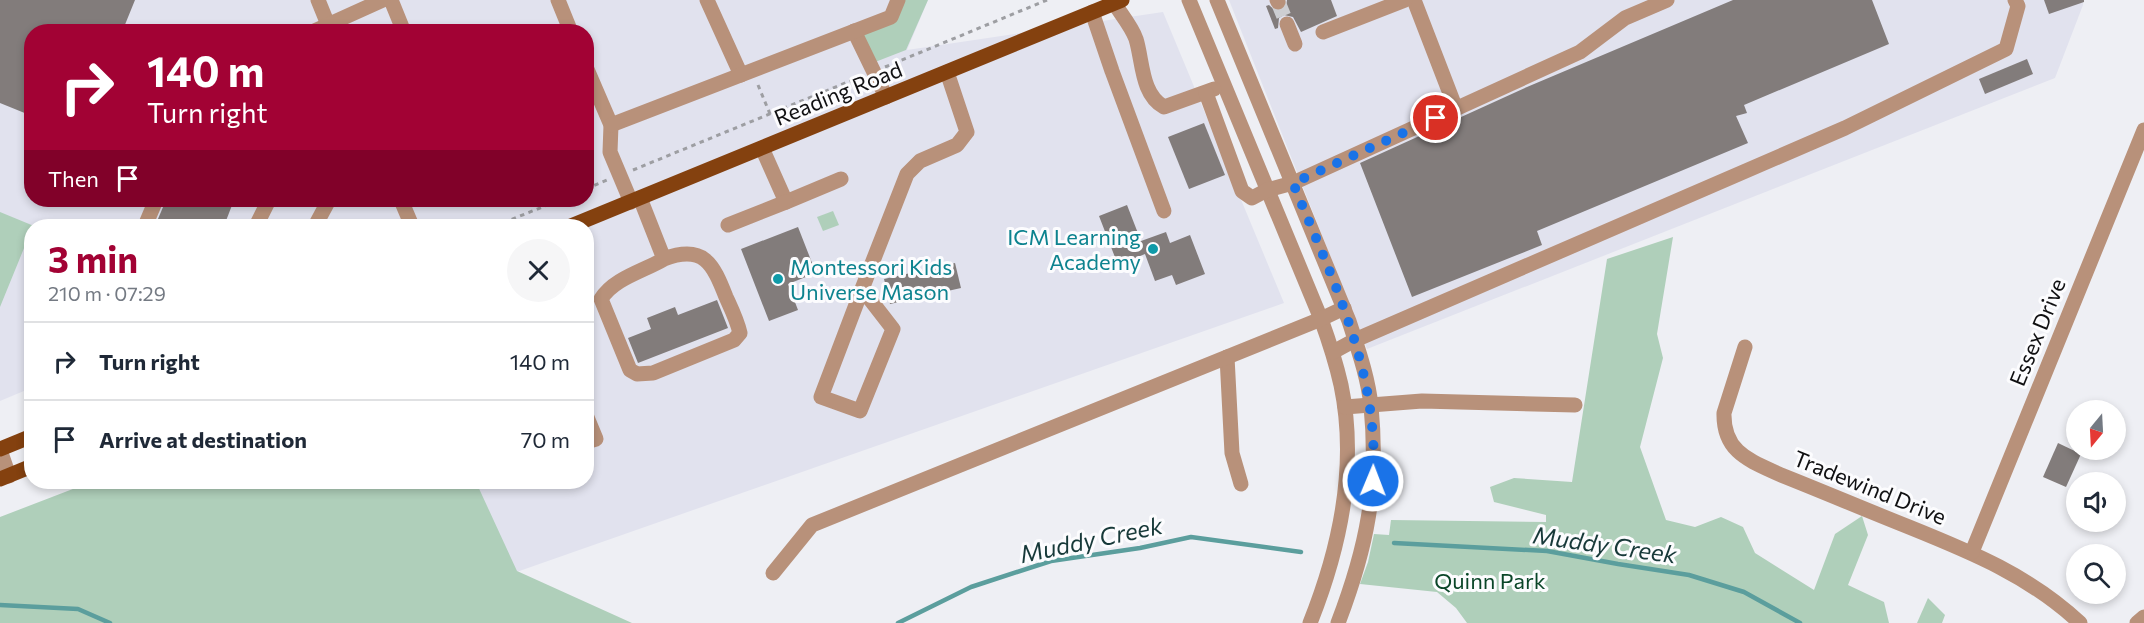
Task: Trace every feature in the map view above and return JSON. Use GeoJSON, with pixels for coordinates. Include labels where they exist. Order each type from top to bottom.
{"type":"FeatureCollection","features":[{"type":"Feature","properties":{"kind":"main road","name":"Reading Road"},"geometry":{"type":"LineString","coordinates":[[588,219],[1118,2]]}},
{"type":"Feature","properties":{"kind":"main road"},"geometry":{"type":"LineString","coordinates":[[0,450],[24,440]]}},
{"type":"Feature","properties":{"kind":"main road"},"geometry":{"type":"LineString","coordinates":[[4,478],[24,469]]}},
{"type":"Feature","properties":{"kind":"street"},"geometry":{"type":"LineString","coordinates":[[318,0],[327,24]]}},
{"type":"Feature","properties":{"kind":"street"},"geometry":{"type":"LineString","coordinates":[[337,24],[383,0]]}},
{"type":"Feature","properties":{"kind":"street"},"geometry":{"type":"LineString","coordinates":[[391,0],[401,24]]}},
{"type":"Feature","properties":{"kind":"street"},"geometry":{"type":"LineString","coordinates":[[558,0],[568,24]]}},
{"type":"Feature","properties":{"kind":"street"},"geometry":{"type":"LineString","coordinates":[[707,0],[747,75]]}},
{"type":"Feature","properties":{"kind":"street"},"geometry":{"type":"LineString","coordinates":[[612,125],[747,75],[891,17],[898,0]]}},
{"type":"Feature","properties":{"kind":"street"},"geometry":{"type":"LineString","coordinates":[[1189,0],[1321,319],[1333,352],[1345,407],[1346,490],[1339,537],[1323,592],[1310,623]]}},
{"type":"Feature","properties":{"kind":"street"},"geometry":{"type":"LineString","coordinates":[[1217,0],[1344,308],[1355,340],[1371,405],[1374,466],[1370,512],[1355,578],[1338,623]]}},
{"type":"Feature","properties":{"kind":"street"},"geometry":{"type":"LineString","coordinates":[[1323,32],[1405,0]]}},
{"type":"Feature","properties":{"kind":"street"},"geometry":{"type":"LineString","coordinates":[[1414,0],[1456,108]]}},
{"type":"Feature","properties":{"kind":"street"},"geometry":{"type":"LineString","coordinates":[[1206,93],[1242,191],[1252,198],[1267,190],[1293,183],[1580,52],[1624,18],[1667,0]]}},
{"type":"Feature","properties":{"kind":"street"},"geometry":{"type":"LineString","coordinates":[[1333,352],[1355,340],[1845,128],[2006,49],[2018,6],[2015,0]]}},
{"type":"Feature","properties":{"kind":"street"},"geometry":{"type":"LineString","coordinates":[[1118,2],[1136,37],[1146,84],[1157,103],[1164,107],[1224,86]]}},
{"type":"Feature","properties":{"kind":"street"},"geometry":{"type":"LineString","coordinates":[[1092,12],[1164,211]]}},
{"type":"Feature","properties":{"kind":"street"},"geometry":{"type":"LineString","coordinates":[[1287,24],[1295,44]]}},
{"type":"Feature","properties":{"kind":"street"},"geometry":{"type":"LineString","coordinates":[[854,32],[886,98]]}},
{"type":"Feature","properties":{"kind":"street"},"geometry":{"type":"LineString","coordinates":[[862,289],[893,329],[860,411],[821,397],[862,289],[908,174],[920,161],[957,145],[968,132],[947,72]]}},
{"type":"Feature","properties":{"kind":"street"},"geometry":{"type":"LineString","coordinates":[[594,85],[612,125],[610,152],[664,259]]}},
{"type":"Feature","properties":{"kind":"street","name":"Essex Drive"},"geometry":{"type":"LineString","coordinates":[[1972,552],[2144,130]]}},
{"type":"Feature","properties":{"kind":"street"},"geometry":{"type":"LineString","coordinates":[[762,148],[786,202]]}},
{"type":"Feature","properties":{"kind":"street"},"geometry":{"type":"LineString","coordinates":[[728,225],[842,179]]}},
{"type":"Feature","properties":{"kind":"street"},"geometry":{"type":"LineString","coordinates":[[683,255],[705,258],[716,271],[740,333],[734,340],[652,373],[637,374],[630,370],[601,299],[614,285],[664,259],[683,255]]}},
{"type":"Feature","properties":{"kind":"street"},"geometry":{"type":"LineString","coordinates":[[773,573],[812,525],[1344,308]]}},
{"type":"Feature","properties":{"kind":"street","name":"Tradewind Drive"},"geometry":{"type":"LineString","coordinates":[[1745,347],[1724,413],[1727,436],[1732,446],[1740,454],[1781,475],[1995,563],[2035,586],[2080,623]]}},
{"type":"Feature","properties":{"kind":"street"},"geometry":{"type":"LineString","coordinates":[[1227,357],[1232,453],[1241,484]]}},
{"type":"Feature","properties":{"kind":"street"},"geometry":{"type":"LineString","coordinates":[[1345,407],[1422,401],[1575,405]]}},
{"type":"Feature","properties":{"kind":"street"},"geometry":{"type":"LineString","coordinates":[[0,450],[4,478]]}},
{"type":"Feature","properties":{"kind":"street"},"geometry":{"type":"LineString","coordinates":[[2137,623],[2144,617]]}},
{"type":"Feature","properties":{"kind":"path"},"geometry":{"type":"LineString","coordinates":[[594,186],[1047,0]]}},
{"type":"Feature","properties":{"kind":"path"},"geometry":{"type":"LineString","coordinates":[[747,75],[770,114]]}},
{"type":"Feature","properties":{"kind":"path"},"geometry":{"type":"LineString","coordinates":[[512,219],[542,207]]}},
{"type":"Feature","properties":{"kind":"shaded area"},"geometry":{"type":"Polygon","coordinates":[[[0,0],[928,0],[907,50],[1163,12],[1284,303],[502,577],[469,489],[594,489],[594,219],[24,219],[24,391],[0,401],[0,0]]]}},
{"type":"Feature","properties":{"kind":"shaded area"},"geometry":{"type":"Polygon","coordinates":[[[1229,0],[2083,0],[2083,5],[2055,78],[1367,349],[1229,0]]]}},
{"type":"Feature","properties":{"kind":"green space"},"geometry":{"type":"Polygon","coordinates":[[[898,0],[928,0],[906,50],[870,64],[854,31],[891,17],[898,0]]]}},
{"type":"Feature","properties":{"kind":"green space"},"geometry":{"type":"Polygon","coordinates":[[[833,211],[839,225],[823,231],[817,217],[833,211]]]}},
{"type":"Feature","properties":{"kind":"green space"},"geometry":{"type":"Polygon","coordinates":[[[0,212],[24,222],[24,248],[0,307],[0,212]]]}},
{"type":"Feature","properties":{"kind":"green space","name":"Quinn Park"},"geometry":{"type":"Polygon","coordinates":[[[1673,237],[1657,334],[1663,358],[1640,447],[1666,520],[1695,527],[1721,517],[1743,527],[1755,553],[1814,590],[1835,534],[1862,516],[1868,535],[1848,585],[1884,602],[1889,623],[1467,623],[1456,608],[1437,592],[1360,584],[1374,534],[1389,535],[1391,520],[1546,522],[1546,515],[1494,502],[1490,487],[1514,478],[1572,482],[1607,259],[1673,237]]]}},
{"type":"Feature","properties":{"kind":"green space"},"geometry":{"type":"Polygon","coordinates":[[[73,489],[479,489],[517,571],[632,623],[0,623],[0,517],[73,489]]]}},
{"type":"Feature","properties":{"kind":"green space"},"geometry":{"type":"Polygon","coordinates":[[[1928,598],[1945,615],[1942,623],[1917,623],[1928,598]]]}},
{"type":"Feature","properties":{"kind":"building"},"geometry":{"type":"Polygon","coordinates":[[[0,0],[135,0],[125,24],[24,24],[24,113],[0,103],[0,0]]]}},
{"type":"Feature","properties":{"kind":"building"},"geometry":{"type":"Polygon","coordinates":[[[1287,0],[1331,0],[1337,16],[1301,32],[1293,17],[1284,15],[1279,18],[1278,28],[1275,29],[1266,6],[1269,5],[1277,12],[1282,11],[1286,7],[1287,0]]]}},
{"type":"Feature","properties":{"kind":"building"},"geometry":{"type":"Polygon","coordinates":[[[1733,0],[1872,0],[1889,44],[1744,105],[1747,113],[1736,116],[1748,143],[1537,231],[1542,245],[1412,297],[1360,163],[1527,87],[1733,0]]]}},
{"type":"Feature","properties":{"kind":"building"},"geometry":{"type":"Polygon","coordinates":[[[2044,0],[2084,0],[2084,2],[2049,14],[2044,0]]]}},
{"type":"Feature","properties":{"kind":"building"},"geometry":{"type":"Polygon","coordinates":[[[2027,59],[2033,74],[1985,94],[1979,79],[2027,59]]]}},
{"type":"Feature","properties":{"kind":"building"},"geometry":{"type":"Polygon","coordinates":[[[1204,123],[1225,175],[1189,189],[1168,137],[1204,123]]]}},
{"type":"Feature","properties":{"kind":"building","name":"ICM Learning Academy"},"geometry":{"type":"Polygon","coordinates":[[[1127,205],[1141,241],[1166,232],[1170,243],[1190,235],[1205,274],[1176,285],[1172,275],[1155,281],[1145,254],[1118,265],[1099,216],[1127,205]]]}},
{"type":"Feature","properties":{"kind":"building"},"geometry":{"type":"Polygon","coordinates":[[[163,207],[231,207],[227,219],[158,219],[163,207]]]}},
{"type":"Feature","properties":{"kind":"building","name":"Montessori Kids Universe Mason"},"geometry":{"type":"Polygon","coordinates":[[[798,227],[816,273],[788,284],[798,310],[769,321],[741,249],[798,227]]]}},
{"type":"Feature","properties":{"kind":"building"},"geometry":{"type":"Polygon","coordinates":[[[955,263],[961,288],[890,304],[884,279],[955,263]]]}},
{"type":"Feature","properties":{"kind":"building"},"geometry":{"type":"Polygon","coordinates":[[[717,300],[728,328],[638,363],[628,338],[651,329],[647,318],[675,307],[678,315],[717,300]]]}},
{"type":"Feature","properties":{"kind":"building"},"geometry":{"type":"Polygon","coordinates":[[[2058,443],[2066,447],[2066,460],[2078,460],[2073,472],[2066,472],[2066,487],[2043,477],[2058,443]]]}},
{"type":"Feature","properties":{"kind":"waterway","name":"Muddy Creek"},"geometry":{"type":"LineString","coordinates":[[898,623],[971,587],[1051,561],[1140,548],[1191,537],[1301,552]]}},
{"type":"Feature","properties":{"kind":"waterway","name":"Muddy Creek"},"geometry":{"type":"LineString","coordinates":[[1394,543],[1547,551],[1689,575],[1744,592],[1800,623]]}},
{"type":"Feature","properties":{"kind":"waterway","name":"Muddy Creek"},"geometry":{"type":"LineString","coordinates":[[0,605],[78,609],[110,623]]}},
{"type":"Feature","properties":{"kind":"tunnel"},"geometry":{"type":"LineString","coordinates":[[1278,2],[1287,24]]}},
{"type":"Feature","properties":{"kind":"place","name":"ICM Learning Academy"},"geometry":{"type":"Point","coordinates":[1153,249]}},
{"type":"Feature","properties":{"kind":"place","name":"Montessori Kids Universe Mason"},"geometry":{"type":"Point","coordinates":[778,279]}},
{"type":"Feature","properties":{"kind":"route"},"geometry":{"type":"LineString","coordinates":[[1373,481],[1371,405],[1363,365],[1349,321],[1293,183],[1436,118]]}}]}
